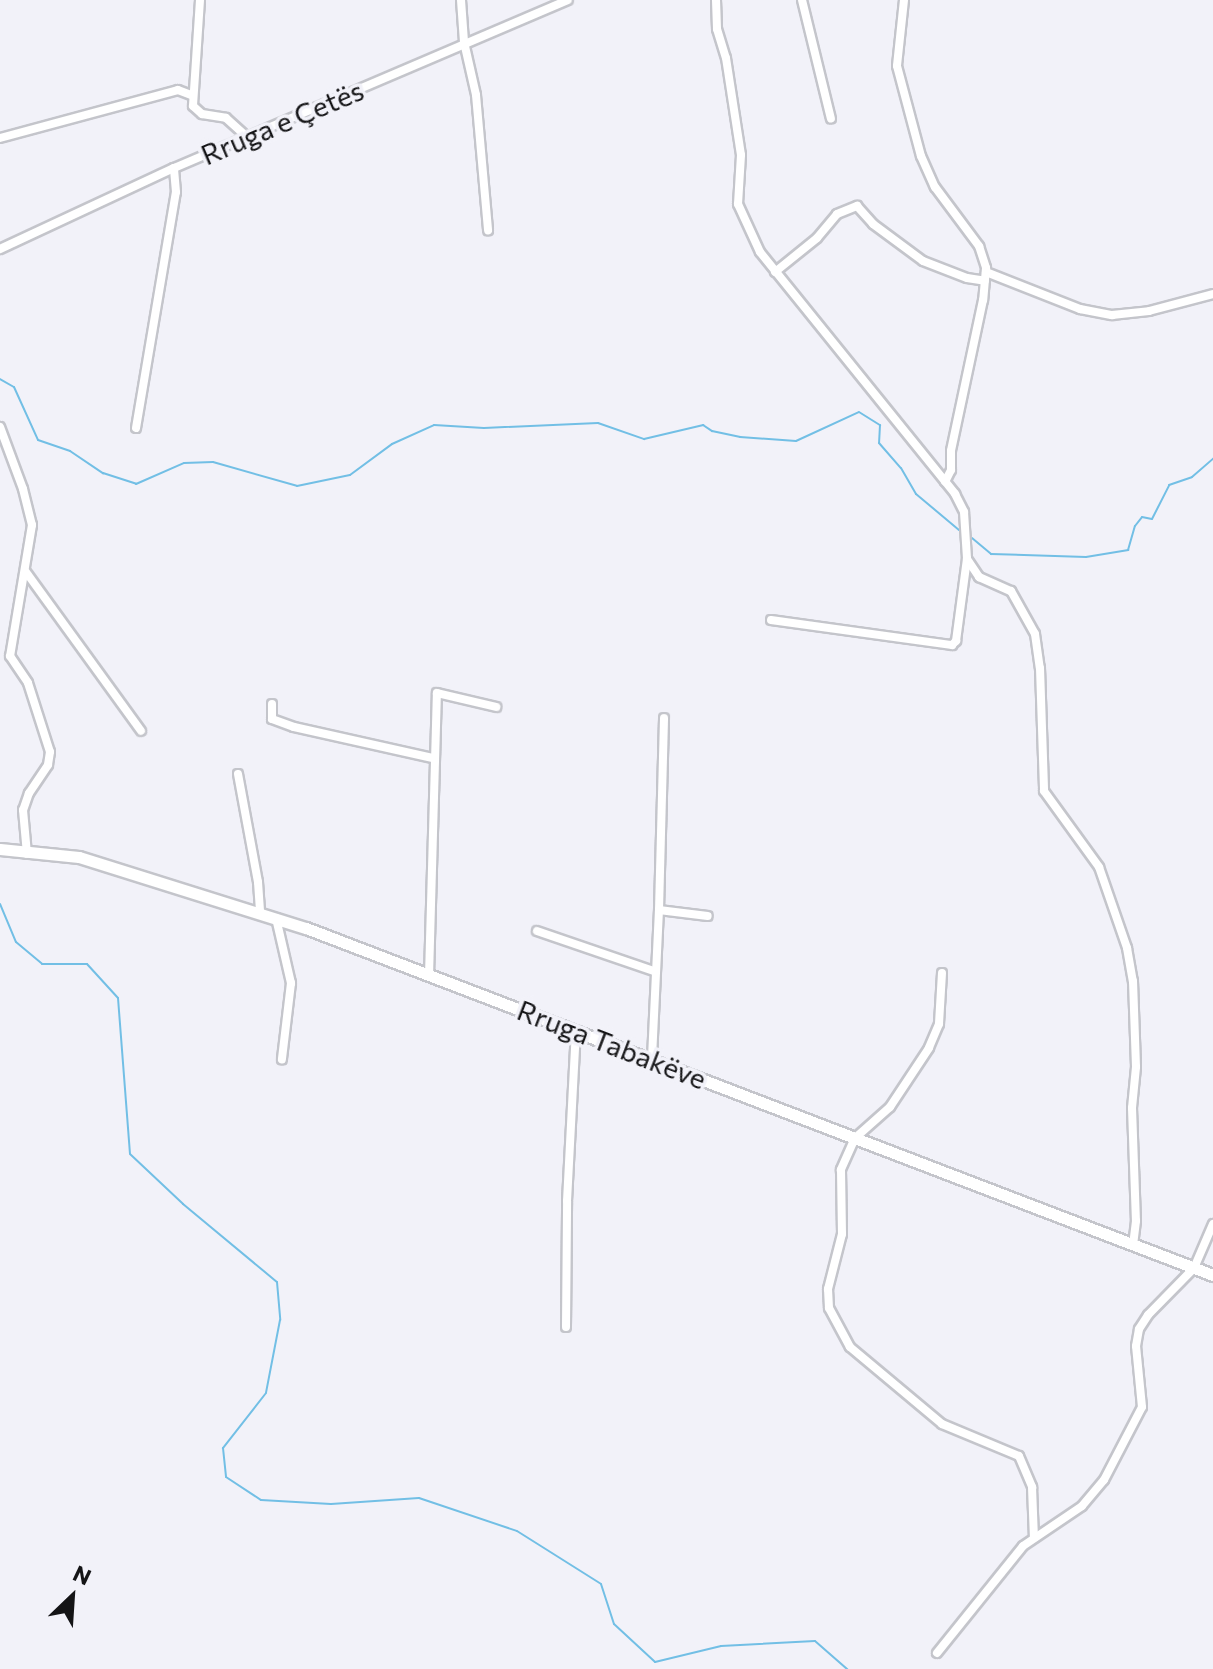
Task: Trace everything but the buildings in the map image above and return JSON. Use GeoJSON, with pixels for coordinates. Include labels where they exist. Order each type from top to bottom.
{"type":"FeatureCollection","features":[{"type":"Feature","properties":{"kind":"street"},"geometry":{"type":"LineString","coordinates":[[200,0],[191,95],[197,110],[226,118],[247,137]]}},
{"type":"Feature","properties":{"kind":"street"},"geometry":{"type":"LineString","coordinates":[[461,0],[464,42],[476,95],[488,230]]}},
{"type":"Feature","properties":{"kind":"street","name":"Rruga e Çetës"},"geometry":{"type":"LineString","coordinates":[[0,249],[174,168],[568,0]]}},
{"type":"Feature","properties":{"kind":"street"},"geometry":{"type":"LineString","coordinates":[[716,0],[717,29],[726,58],[741,155],[738,204],[760,252],[945,482],[964,512],[967,559],[956,641],[952,645],[771,620]]}},
{"type":"Feature","properties":{"kind":"street"},"geometry":{"type":"LineString","coordinates":[[802,0],[831,119]]}},
{"type":"Feature","properties":{"kind":"street"},"geometry":{"type":"LineString","coordinates":[[904,0],[897,66],[921,156],[935,187],[979,246],[985,276],[951,451],[951,470],[945,482]]}},
{"type":"Feature","properties":{"kind":"street"},"geometry":{"type":"LineString","coordinates":[[0,138],[178,90],[191,95]]}},
{"type":"Feature","properties":{"kind":"street"},"geometry":{"type":"LineString","coordinates":[[136,428],[176,192],[174,168]]}},
{"type":"Feature","properties":{"kind":"street"},"geometry":{"type":"LineString","coordinates":[[775,272],[817,238],[837,214],[857,206],[873,224],[923,261],[955,274],[985,276],[1080,309],[1112,315],[1149,311],[1213,294]]}},
{"type":"Feature","properties":{"kind":"street"},"geometry":{"type":"LineString","coordinates":[[0,427],[23,489],[32,525],[10,656],[28,683],[50,752],[48,765],[29,793],[23,810],[27,854]]}},
{"type":"Feature","properties":{"kind":"street"},"geometry":{"type":"LineString","coordinates":[[967,559],[979,577],[1011,591],[1035,634],[1040,668],[1044,791],[1099,867],[1127,948],[1133,981],[1136,1067],[1132,1108],[1136,1221],[1133,1244]]}},
{"type":"Feature","properties":{"kind":"street"},"geometry":{"type":"LineString","coordinates":[[26,572],[141,731]]}},
{"type":"Feature","properties":{"kind":"street"},"geometry":{"type":"LineString","coordinates":[[429,976],[437,693],[496,707]]}},
{"type":"Feature","properties":{"kind":"street"},"geometry":{"type":"LineString","coordinates":[[272,704],[272,719],[294,727],[433,758]]}},
{"type":"Feature","properties":{"kind":"street"},"geometry":{"type":"LineString","coordinates":[[652,1058],[664,718]]}},
{"type":"Feature","properties":{"kind":"street"},"geometry":{"type":"LineString","coordinates":[[238,774],[258,882],[260,914]]}},
{"type":"Feature","properties":{"kind":"street","name":"Rruga Tabakëve"},"geometry":{"type":"LineString","coordinates":[[0,849],[79,857],[276,918],[652,1058],[1213,1275]]}},
{"type":"Feature","properties":{"kind":"street"},"geometry":{"type":"LineString","coordinates":[[659,910],[708,916]]}},
{"type":"Feature","properties":{"kind":"street"},"geometry":{"type":"LineString","coordinates":[[276,918],[291,983],[282,1059]]}},
{"type":"Feature","properties":{"kind":"street"},"geometry":{"type":"LineString","coordinates":[[537,931],[654,971]]}},
{"type":"Feature","properties":{"kind":"street"},"geometry":{"type":"LineString","coordinates":[[942,973],[939,1024],[929,1048],[908,1075],[890,1107],[855,1138],[841,1170],[842,1234],[828,1289],[829,1308],[838,1331],[850,1347],[942,1424],[1019,1456],[1032,1487],[1034,1538]]}},
{"type":"Feature","properties":{"kind":"street"},"geometry":{"type":"LineString","coordinates":[[566,1327],[567,1201],[576,1030]]}},
{"type":"Feature","properties":{"kind":"street"},"geometry":{"type":"LineString","coordinates":[[937,1653],[1034,1538],[1082,1506],[1104,1480],[1142,1407],[1136,1346],[1139,1329],[1148,1315],[1194,1268],[1213,1224]]}},
{"type":"Feature","properties":{"kind":"waterway"},"geometry":{"type":"LineString","coordinates":[[0,379],[14,387],[38,440],[70,451],[103,473],[136,484],[184,463],[213,462],[297,486],[350,475],[392,444],[434,425],[484,428],[598,423],[644,439],[703,425],[712,431],[740,437],[796,441],[859,412],[880,425],[879,443],[901,468],[916,494],[959,530]]}},
{"type":"Feature","properties":{"kind":"waterway"},"geometry":{"type":"LineString","coordinates":[[972,538],[991,554],[1086,557],[1128,550],[1135,526],[1142,517],[1152,519],[1169,485],[1192,477],[1213,459]]}},
{"type":"Feature","properties":{"kind":"waterway"},"geometry":{"type":"LineString","coordinates":[[0,904],[16,942],[42,964],[87,964],[118,998],[130,1154],[183,1204],[277,1282],[280,1320],[266,1393],[223,1448],[226,1477],[261,1500],[331,1504],[419,1498],[517,1531],[601,1584],[614,1624],[655,1662],[721,1646],[815,1641],[847,1669]]}}]}
